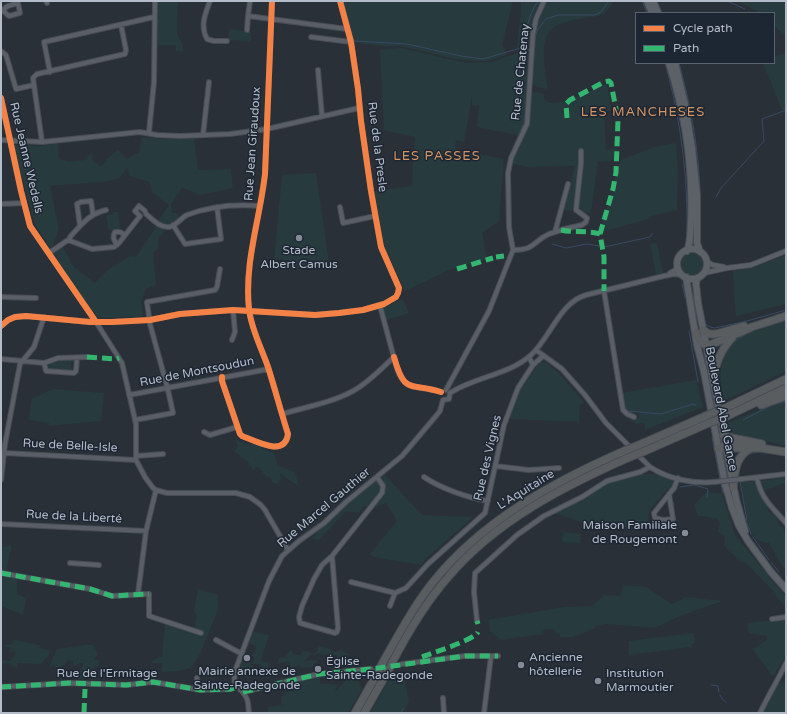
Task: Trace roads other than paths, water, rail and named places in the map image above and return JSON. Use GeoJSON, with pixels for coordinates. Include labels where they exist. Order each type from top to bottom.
{"type":"FeatureCollection","features":[{"type":"Feature","properties":{"kind":"highway"},"geometry":{"type":"LineString","coordinates":[[696,333],[700,342],[706,345],[714,344],[762,323],[786,315]]}},
{"type":"Feature","properties":{"kind":"highway"},"geometry":{"type":"LineString","coordinates":[[703,330],[709,334],[716,334],[786,315]]}},
{"type":"Feature","properties":{"kind":"highway"},"geometry":{"type":"LineString","coordinates":[[713,380],[719,354],[735,334]]}},
{"type":"Feature","properties":{"kind":"highway","name":"L'Aquitaine"},"geometry":{"type":"LineString","coordinates":[[355,713],[374,670],[382,664],[406,621],[424,595],[443,570],[474,540],[503,517],[543,492],[578,473],[624,451],[723,409],[784,379]]}},
{"type":"Feature","properties":{"kind":"highway","name":"L'Aquitaine"},"geometry":{"type":"LineString","coordinates":[[364,713],[413,625],[430,599],[449,575],[483,543],[547,498],[588,476],[725,417],[786,388]]}},
{"type":"Feature","properties":{"kind":"highway"},"geometry":{"type":"LineString","coordinates":[[739,410],[757,406],[786,396]]}},
{"type":"Feature","properties":{"kind":"highway"},"geometry":{"type":"LineString","coordinates":[[723,435],[786,451]]}},
{"type":"Feature","properties":{"kind":"highway"},"geometry":{"type":"LineString","coordinates":[[723,448],[746,441]]}},
{"type":"Feature","properties":{"kind":"highway"},"geometry":{"type":"LineString","coordinates":[[723,448],[752,448],[786,451]]}},
{"type":"Feature","properties":{"kind":"highway"},"geometry":{"type":"LineString","coordinates":[[733,487],[738,459],[744,452],[752,448]]}},
{"type":"Feature","properties":{"kind":"main road"},"geometry":{"type":"LineString","coordinates":[[647,1],[652,12]]}},
{"type":"Feature","properties":{"kind":"main road"},"geometry":{"type":"LineString","coordinates":[[653,1],[658,12]]}},
{"type":"Feature","properties":{"kind":"main road"},"geometry":{"type":"LineString","coordinates":[[669,64],[681,111],[690,175],[691,221],[687,251]]}},
{"type":"Feature","properties":{"kind":"main road"},"geometry":{"type":"LineString","coordinates":[[675,64],[685,105],[692,148],[697,195],[697,243],[700,252],[707,262],[704,273],[697,278],[692,279],[684,276],[678,266],[680,257],[687,251],[695,250],[700,252]]}},
{"type":"Feature","properties":{"kind":"main road","name":"Boulevard Abel Gance"},"geometry":{"type":"LineString","coordinates":[[684,276],[723,448],[739,513],[748,541]]}},
{"type":"Feature","properties":{"kind":"main road","name":"Boulevard Abel Gance"},"geometry":{"type":"LineString","coordinates":[[697,278],[696,290],[723,435],[725,484],[739,526],[771,572],[786,589]]}},
{"type":"Feature","properties":{"kind":"street"},"geometry":{"type":"LineString","coordinates":[[149,132],[150,102],[154,73],[155,1]]}},
{"type":"Feature","properties":{"kind":"street"},"geometry":{"type":"LineString","coordinates":[[210,1],[204,16],[203,32],[207,39],[214,41],[227,41]]}},
{"type":"Feature","properties":{"kind":"street"},"geometry":{"type":"LineString","coordinates":[[247,30],[250,1]]}},
{"type":"Feature","properties":{"kind":"street","name":"Rue Jean Giraudoux"},"geometry":{"type":"LineString","coordinates":[[249,311],[250,261],[265,174],[272,1]]}},
{"type":"Feature","properties":{"kind":"street","name":"Rue de la Presle"},"geometry":{"type":"LineString","coordinates":[[340,1],[351,42],[375,216],[382,247],[399,288],[398,293],[393,299],[380,306]]}},
{"type":"Feature","properties":{"kind":"street","name":"Rue de Chatenay"},"geometry":{"type":"LineString","coordinates":[[446,390],[489,311],[513,250],[510,227],[508,173],[511,158],[527,124],[533,34],[536,19],[544,1]]}},
{"type":"Feature","properties":{"kind":"street"},"geometry":{"type":"LineString","coordinates":[[248,16],[347,29]]}},
{"type":"Feature","properties":{"kind":"street"},"geometry":{"type":"LineString","coordinates":[[50,72],[44,42],[154,17]]}},
{"type":"Feature","properties":{"kind":"street"},"geometry":{"type":"LineString","coordinates":[[42,142],[33,78],[37,74],[125,54],[126,50],[120,25]]}},
{"type":"Feature","properties":{"kind":"street"},"geometry":{"type":"LineString","coordinates":[[312,37],[351,42]]}},
{"type":"Feature","properties":{"kind":"street"},"geometry":{"type":"LineString","coordinates":[[1,51],[6,55],[16,89],[34,85]]}},
{"type":"Feature","properties":{"kind":"street"},"geometry":{"type":"LineString","coordinates":[[318,70],[322,116]]}},
{"type":"Feature","properties":{"kind":"street"},"geometry":{"type":"LineString","coordinates":[[203,135],[209,82]]}},
{"type":"Feature","properties":{"kind":"street","name":"Rue Jeanne Wedells"},"geometry":{"type":"LineString","coordinates":[[1,98],[9,141],[30,226],[91,314],[122,363],[135,420],[136,458],[144,477],[156,490]]}},
{"type":"Feature","properties":{"kind":"street"},"geometry":{"type":"LineString","coordinates":[[1,140],[42,142],[119,133],[149,132],[157,135],[230,134],[267,129],[360,108]]}},
{"type":"Feature","properties":{"kind":"street"},"geometry":{"type":"LineString","coordinates":[[513,250],[530,248],[548,234],[582,225],[586,222],[586,216],[576,210],[581,151]]}},
{"type":"Feature","properties":{"kind":"street"},"geometry":{"type":"LineString","coordinates":[[555,232],[568,184]]}},
{"type":"Feature","properties":{"kind":"street"},"geometry":{"type":"LineString","coordinates":[[80,226],[77,204],[91,201],[93,214]]}},
{"type":"Feature","properties":{"kind":"street"},"geometry":{"type":"LineString","coordinates":[[1,204],[24,204]]}},
{"type":"Feature","properties":{"kind":"street"},"geometry":{"type":"LineString","coordinates":[[140,216],[135,211],[139,206],[145,211],[146,214],[163,226],[169,227],[186,216],[217,207],[260,206]]}},
{"type":"Feature","properties":{"kind":"street"},"geometry":{"type":"LineString","coordinates":[[174,225],[185,244],[221,239],[217,207]]}},
{"type":"Feature","properties":{"kind":"street"},"geometry":{"type":"LineString","coordinates":[[340,207],[343,223],[375,216]]}},
{"type":"Feature","properties":{"kind":"street"},"geometry":{"type":"LineString","coordinates":[[49,253],[66,241],[70,240],[80,226],[93,214],[106,210]]}},
{"type":"Feature","properties":{"kind":"street"},"geometry":{"type":"LineString","coordinates":[[70,240],[92,249],[114,247],[140,216],[146,214]]}},
{"type":"Feature","properties":{"kind":"street"},"geometry":{"type":"LineString","coordinates":[[117,245],[113,240],[115,232],[120,232],[125,235]]}},
{"type":"Feature","properties":{"kind":"street"},"geometry":{"type":"LineString","coordinates":[[704,273],[751,265],[786,251]]}},
{"type":"Feature","properties":{"kind":"street"},"geometry":{"type":"LineString","coordinates":[[707,262],[727,268]]}},
{"type":"Feature","properties":{"kind":"street"},"geometry":{"type":"LineString","coordinates":[[664,276],[674,272],[678,266]]}},
{"type":"Feature","properties":{"kind":"street"},"geometry":{"type":"LineString","coordinates":[[135,420],[173,413],[147,302],[215,290],[217,287],[220,269]]}},
{"type":"Feature","properties":{"kind":"street"},"geometry":{"type":"LineString","coordinates":[[450,393],[468,384],[518,364],[530,357],[573,300],[581,296],[664,276],[674,274],[684,276]]}},
{"type":"Feature","properties":{"kind":"street"},"geometry":{"type":"LineString","coordinates":[[604,291],[623,410],[627,414],[634,417]]}},
{"type":"Feature","properties":{"kind":"street"},"geometry":{"type":"LineString","coordinates":[[1,297],[36,298]]}},
{"type":"Feature","properties":{"kind":"street"},"geometry":{"type":"LineString","coordinates":[[2,324],[8,320],[20,316],[96,322],[150,320],[180,314],[233,310],[321,314],[357,311],[380,306],[399,375],[406,384],[417,388],[430,388],[441,392],[446,390],[450,393]]}},
{"type":"Feature","properties":{"kind":"street"},"geometry":{"type":"LineString","coordinates":[[232,340],[235,332],[233,310]]}},
{"type":"Feature","properties":{"kind":"street"},"geometry":{"type":"LineString","coordinates":[[222,377],[240,434],[276,448],[284,445],[288,434],[269,369],[249,311]]}},
{"type":"Feature","properties":{"kind":"street"},"geometry":{"type":"LineString","coordinates":[[87,321],[91,314]]}},
{"type":"Feature","properties":{"kind":"street"},"geometry":{"type":"LineString","coordinates":[[1,480],[4,453],[19,369],[22,362],[34,347],[44,317]]}},
{"type":"Feature","properties":{"kind":"street"},"geometry":{"type":"LineString","coordinates":[[536,350],[562,369],[585,395],[606,423],[642,459],[663,474],[699,482],[714,482],[786,474]]}},
{"type":"Feature","properties":{"kind":"street","name":"Rue des Vignes"},"geometry":{"type":"LineString","coordinates":[[395,593],[406,588],[428,564],[485,513],[501,437],[518,388],[533,364],[543,356]]}},
{"type":"Feature","properties":{"kind":"street"},"geometry":{"type":"LineString","coordinates":[[1,359],[44,363],[58,358],[87,357]]}},
{"type":"Feature","properties":{"kind":"street"},"geometry":{"type":"LineString","coordinates":[[282,414],[326,402],[354,391],[394,357]]}},
{"type":"Feature","properties":{"kind":"street"},"geometry":{"type":"LineString","coordinates":[[530,357],[533,364]]}},
{"type":"Feature","properties":{"kind":"street"},"geometry":{"type":"LineString","coordinates":[[44,363],[46,371],[74,373],[76,371],[77,358]]}},
{"type":"Feature","properties":{"kind":"street","name":"Rue de Montsoudun"},"geometry":{"type":"LineString","coordinates":[[129,395],[269,369]]}},
{"type":"Feature","properties":{"kind":"street"},"geometry":{"type":"LineString","coordinates":[[441,392],[441,398],[443,400],[449,399],[450,393]]}},
{"type":"Feature","properties":{"kind":"street","name":"Rue Marcel Gauthier"},"geometry":{"type":"LineString","coordinates":[[237,687],[234,683],[235,676],[242,654],[269,581],[282,556],[324,523],[346,502],[402,456],[423,433],[440,411],[443,400]]}},
{"type":"Feature","properties":{"kind":"street"},"geometry":{"type":"LineString","coordinates":[[204,432],[210,435],[237,427]]}},
{"type":"Feature","properties":{"kind":"street","name":"Rue de Belle-Isle"},"geometry":{"type":"LineString","coordinates":[[4,453],[136,458],[163,454]]}},
{"type":"Feature","properties":{"kind":"street"},"geometry":{"type":"LineString","coordinates":[[495,466],[528,470],[559,468]]}},
{"type":"Feature","properties":{"kind":"street"},"geometry":{"type":"LineString","coordinates":[[478,621],[474,592],[475,573],[503,547],[534,522],[582,497],[607,481],[640,472],[650,466]]}},
{"type":"Feature","properties":{"kind":"street"},"geometry":{"type":"LineString","coordinates":[[332,556],[338,628],[336,633],[302,624],[299,621],[302,606],[322,565],[332,556],[383,492],[383,486],[377,477]]}},
{"type":"Feature","properties":{"kind":"street"},"geometry":{"type":"LineString","coordinates":[[424,477],[471,498],[488,501]]}},
{"type":"Feature","properties":{"kind":"street"},"geometry":{"type":"LineString","coordinates":[[669,494],[673,519],[663,520],[655,518],[654,513],[669,494],[674,488],[678,478]]}},
{"type":"Feature","properties":{"kind":"street"},"geometry":{"type":"LineString","coordinates":[[757,478],[762,494],[772,508],[786,523]]}},
{"type":"Feature","properties":{"kind":"street"},"geometry":{"type":"LineString","coordinates":[[138,594],[146,531],[156,490],[167,492],[236,493],[244,495],[261,506],[288,550]]}},
{"type":"Feature","properties":{"kind":"street","name":"Rue de la Liberté"},"geometry":{"type":"LineString","coordinates":[[1,524],[146,531]]}},
{"type":"Feature","properties":{"kind":"street"},"geometry":{"type":"LineString","coordinates":[[70,563],[99,565]]}},
{"type":"Feature","properties":{"kind":"street"},"geometry":{"type":"LineString","coordinates":[[1,573],[90,589],[112,596],[149,594],[149,616],[201,633]]}},
{"type":"Feature","properties":{"kind":"street"},"geometry":{"type":"LineString","coordinates":[[351,582],[395,593],[390,606]]}},
{"type":"Feature","properties":{"kind":"street"},"geometry":{"type":"LineString","coordinates":[[772,619],[786,617]]}},
{"type":"Feature","properties":{"kind":"street"},"geometry":{"type":"LineString","coordinates":[[216,640],[242,654]]}},
{"type":"Feature","properties":{"kind":"street"},"geometry":{"type":"LineString","coordinates":[[402,664],[465,656],[498,656]]}},
{"type":"Feature","properties":{"kind":"street"},"geometry":{"type":"LineString","coordinates":[[484,713],[491,656]]}},
{"type":"Feature","properties":{"kind":"street"},"geometry":{"type":"LineString","coordinates":[[760,713],[772,688],[783,675],[786,663]]}},
{"type":"Feature","properties":{"kind":"street"},"geometry":{"type":"LineString","coordinates":[[243,692],[319,674],[374,670]]}},
{"type":"Feature","properties":{"kind":"street"},"geometry":{"type":"LineString","coordinates":[[197,678],[197,689]]}},
{"type":"Feature","properties":{"kind":"street","name":"Rue de l'Ermitage"},"geometry":{"type":"LineString","coordinates":[[1,687],[70,683],[126,685],[153,682],[197,689],[229,689],[237,687]]}},
{"type":"Feature","properties":{"kind":"street"},"geometry":{"type":"LineString","coordinates":[[237,687],[247,698],[249,713]]}},
{"type":"Feature","properties":{"kind":"street"},"geometry":{"type":"LineString","coordinates":[[442,698],[444,713]]}},
{"type":"Feature","properties":{"kind":"waterway"},"geometry":{"type":"LineString","coordinates":[[343,1],[354,41],[407,44],[461,56],[483,59],[524,47],[530,17],[538,1]]}},
{"type":"Feature","properties":{"kind":"waterway"},"geometry":{"type":"LineString","coordinates":[[535,37],[538,29],[546,19],[558,15],[595,15],[601,12],[609,1]]}},
{"type":"Feature","properties":{"kind":"waterway"},"geometry":{"type":"LineString","coordinates":[[642,1],[647,12]]}},
{"type":"Feature","properties":{"kind":"waterway"},"geometry":{"type":"LineString","coordinates":[[657,1],[662,12]]}},
{"type":"Feature","properties":{"kind":"waterway"},"geometry":{"type":"LineString","coordinates":[[727,1],[745,9]]}},
{"type":"Feature","properties":{"kind":"waterway"},"geometry":{"type":"LineString","coordinates":[[525,49],[530,50],[530,54]]}},
{"type":"Feature","properties":{"kind":"waterway"},"geometry":{"type":"LineString","coordinates":[[665,64],[671,84],[679,127],[685,170],[687,236]]}},
{"type":"Feature","properties":{"kind":"waterway"},"geometry":{"type":"LineString","coordinates":[[679,64],[685,84],[697,149],[701,215],[700,237]]}},
{"type":"Feature","properties":{"kind":"waterway"},"geometry":{"type":"LineString","coordinates":[[716,197],[721,188],[764,141],[762,119],[786,110]]}},
{"type":"Feature","properties":{"kind":"waterway"},"geometry":{"type":"LineString","coordinates":[[524,123],[526,113]]}},
{"type":"Feature","properties":{"kind":"waterway"},"geometry":{"type":"LineString","coordinates":[[514,146],[523,125]]}},
{"type":"Feature","properties":{"kind":"waterway"},"geometry":{"type":"LineString","coordinates":[[506,176],[506,183]]}},
{"type":"Feature","properties":{"kind":"waterway"},"geometry":{"type":"LineString","coordinates":[[604,247],[650,237],[652,234]]}},
{"type":"Feature","properties":{"kind":"waterway"},"geometry":{"type":"LineString","coordinates":[[552,244],[566,248],[587,244],[599,246]]}},
{"type":"Feature","properties":{"kind":"waterway"},"geometry":{"type":"LineString","coordinates":[[682,284],[685,297]]}},
{"type":"Feature","properties":{"kind":"waterway"},"geometry":{"type":"LineString","coordinates":[[700,295],[705,324],[715,328],[786,310]]}},
{"type":"Feature","properties":{"kind":"waterway"},"geometry":{"type":"LineString","coordinates":[[689,331],[698,382]]}},
{"type":"Feature","properties":{"kind":"waterway"},"geometry":{"type":"LineString","coordinates":[[732,343],[746,334]]}},
{"type":"Feature","properties":{"kind":"waterway"},"geometry":{"type":"LineString","coordinates":[[719,369],[718,380],[721,400]]}},
{"type":"Feature","properties":{"kind":"waterway"},"geometry":{"type":"LineString","coordinates":[[743,420],[772,405],[786,401]]}},
{"type":"Feature","properties":{"kind":"waterway"},"geometry":{"type":"LineString","coordinates":[[624,406],[628,411],[661,414],[693,404],[696,405]]}},
{"type":"Feature","properties":{"kind":"waterway"},"geometry":{"type":"LineString","coordinates":[[712,437],[720,479]]}},
{"type":"Feature","properties":{"kind":"waterway"},"geometry":{"type":"LineString","coordinates":[[746,456],[752,453],[760,452]]}},
{"type":"Feature","properties":{"kind":"waterway"},"geometry":{"type":"LineString","coordinates":[[739,469],[739,478]]}},
{"type":"Feature","properties":{"kind":"waterway"},"geometry":{"type":"LineString","coordinates":[[740,481],[747,521]]}},
{"type":"Feature","properties":{"kind":"waterway"},"geometry":{"type":"LineString","coordinates":[[721,484],[723,493]]}},
{"type":"Feature","properties":{"kind":"waterway"},"geometry":{"type":"LineString","coordinates":[[680,487],[694,485],[708,489],[707,497]]}},
{"type":"Feature","properties":{"kind":"waterway"},"geometry":{"type":"LineString","coordinates":[[675,492],[677,488]]}},
{"type":"Feature","properties":{"kind":"waterway"},"geometry":{"type":"LineString","coordinates":[[672,499],[674,505]]}},
{"type":"Feature","properties":{"kind":"waterway"},"geometry":{"type":"LineString","coordinates":[[747,523],[751,534]]}},
{"type":"Feature","properties":{"kind":"waterway"},"geometry":{"type":"LineString","coordinates":[[753,537],[769,560]]}},
{"type":"Feature","properties":{"kind":"waterway"},"geometry":{"type":"LineString","coordinates":[[771,562],[779,572]]}},
{"type":"Feature","properties":{"kind":"waterway"},"geometry":{"type":"LineString","coordinates":[[711,685],[718,686],[719,692]]}},
{"type":"Feature","properties":{"kind":"waterway"},"geometry":{"type":"LineString","coordinates":[[720,695],[726,702]]}},
{"type":"Feature","properties":{"kind":"waterway"},"geometry":{"type":"LineString","coordinates":[[401,713],[403,709]]}},
{"type":"Feature","properties":{"kind":"place","name":"Stade Albert Camus"},"geometry":{"type":"Point","coordinates":[299,238]}},
{"type":"Feature","properties":{"kind":"place","name":"Maison Familiale de Rougemont"},"geometry":{"type":"Point","coordinates":[685,533]}},
{"type":"Feature","properties":{"kind":"place","name":"Mairie annexe de Sainte-Radegonde"},"geometry":{"type":"Point","coordinates":[247,658]}},
{"type":"Feature","properties":{"kind":"place","name":"Ancienne hôtellerie"},"geometry":{"type":"Point","coordinates":[521,665]}},
{"type":"Feature","properties":{"kind":"place","name":"Église Sainte-Radegonde"},"geometry":{"type":"Point","coordinates":[318,669]}},
{"type":"Feature","properties":{"kind":"place","name":"Institution Marmoutier"},"geometry":{"type":"Point","coordinates":[598,681]}},
{"type":"Feature","properties":{"kind":"district","name":"LES MANCHESES"},"geometry":{"type":"Point","coordinates":[643,113]}},
{"type":"Feature","properties":{"kind":"district","name":"LES PASSES"},"geometry":{"type":"Point","coordinates":[437,157]}}]}
